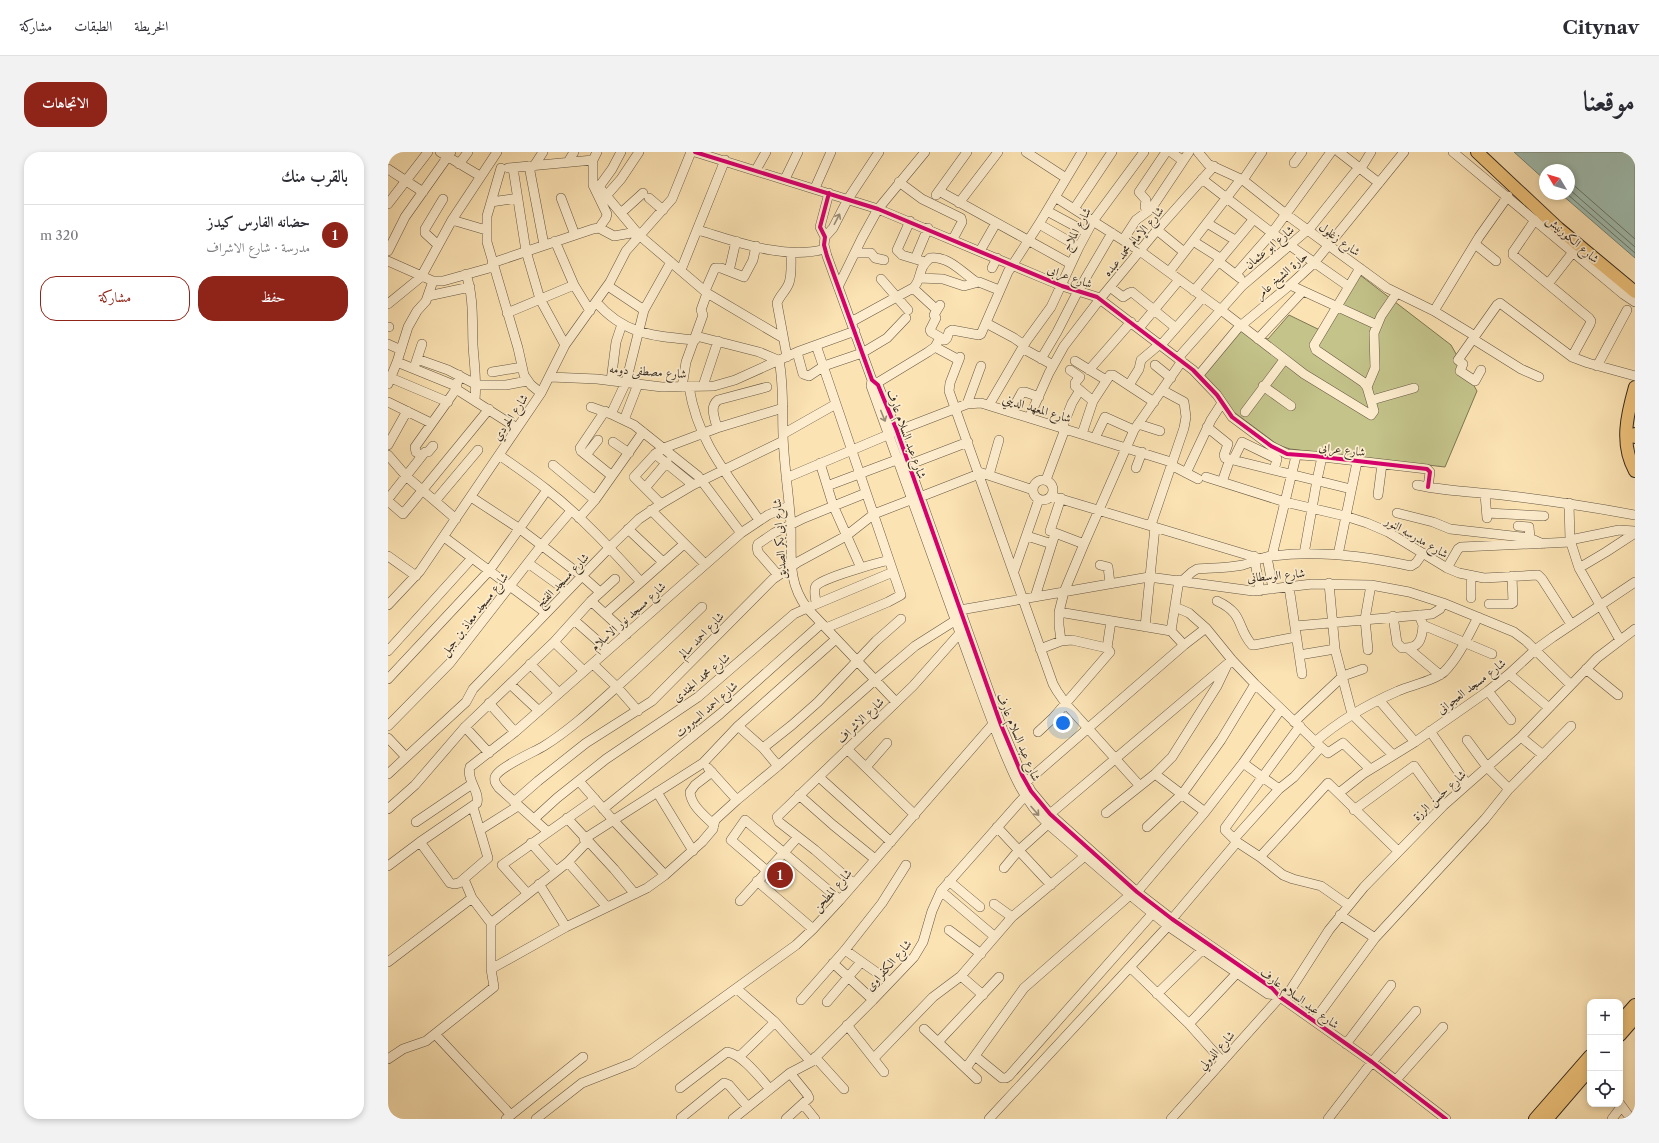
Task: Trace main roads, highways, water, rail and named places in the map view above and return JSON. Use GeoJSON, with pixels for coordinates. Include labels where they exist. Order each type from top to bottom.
{"type":"FeatureCollection","features":[{"type":"Feature","properties":{"kind":"main road","name":"شارع الكورنيش"},"geometry":{"type":"LineString","coordinates":[[1477,152],[1558,228],[1635,292]]}},
{"type":"Feature","properties":{"kind":"main road","name":"شارع الكورنيش"},"geometry":{"type":"LineString","coordinates":[[1488,152],[1562,223],[1635,282]]}},
{"type":"Feature","properties":{"kind":"main road"},"geometry":{"type":"LineString","coordinates":[[1635,387],[1628,417],[1626,439],[1629,458],[1635,471]]}},
{"type":"Feature","properties":{"kind":"main road"},"geometry":{"type":"LineString","coordinates":[[1623,1019],[1635,1005]]}},
{"type":"Feature","properties":{"kind":"main road"},"geometry":{"type":"LineString","coordinates":[[1623,1032],[1635,1018]]}},
{"type":"Feature","properties":{"kind":"main road"},"geometry":{"type":"LineString","coordinates":[[1535,1119],[1587,1059]]}},
{"type":"Feature","properties":{"kind":"main road"},"geometry":{"type":"LineString","coordinates":[[1551,1118],[1588,1071]]}},
{"type":"Feature","properties":{"kind":"water"},"geometry":{"type":"Polygon","coordinates":[[[1514,152],[1635,152],[1635,258],[1568,200],[1575,200],[1575,164],[1539,164],[1539,175],[1514,152]]]}},
{"type":"Feature","properties":{"kind":"place","name":"حضانه الفارس كيدز"},"geometry":{"type":"Point","coordinates":[780,875]}}]}
